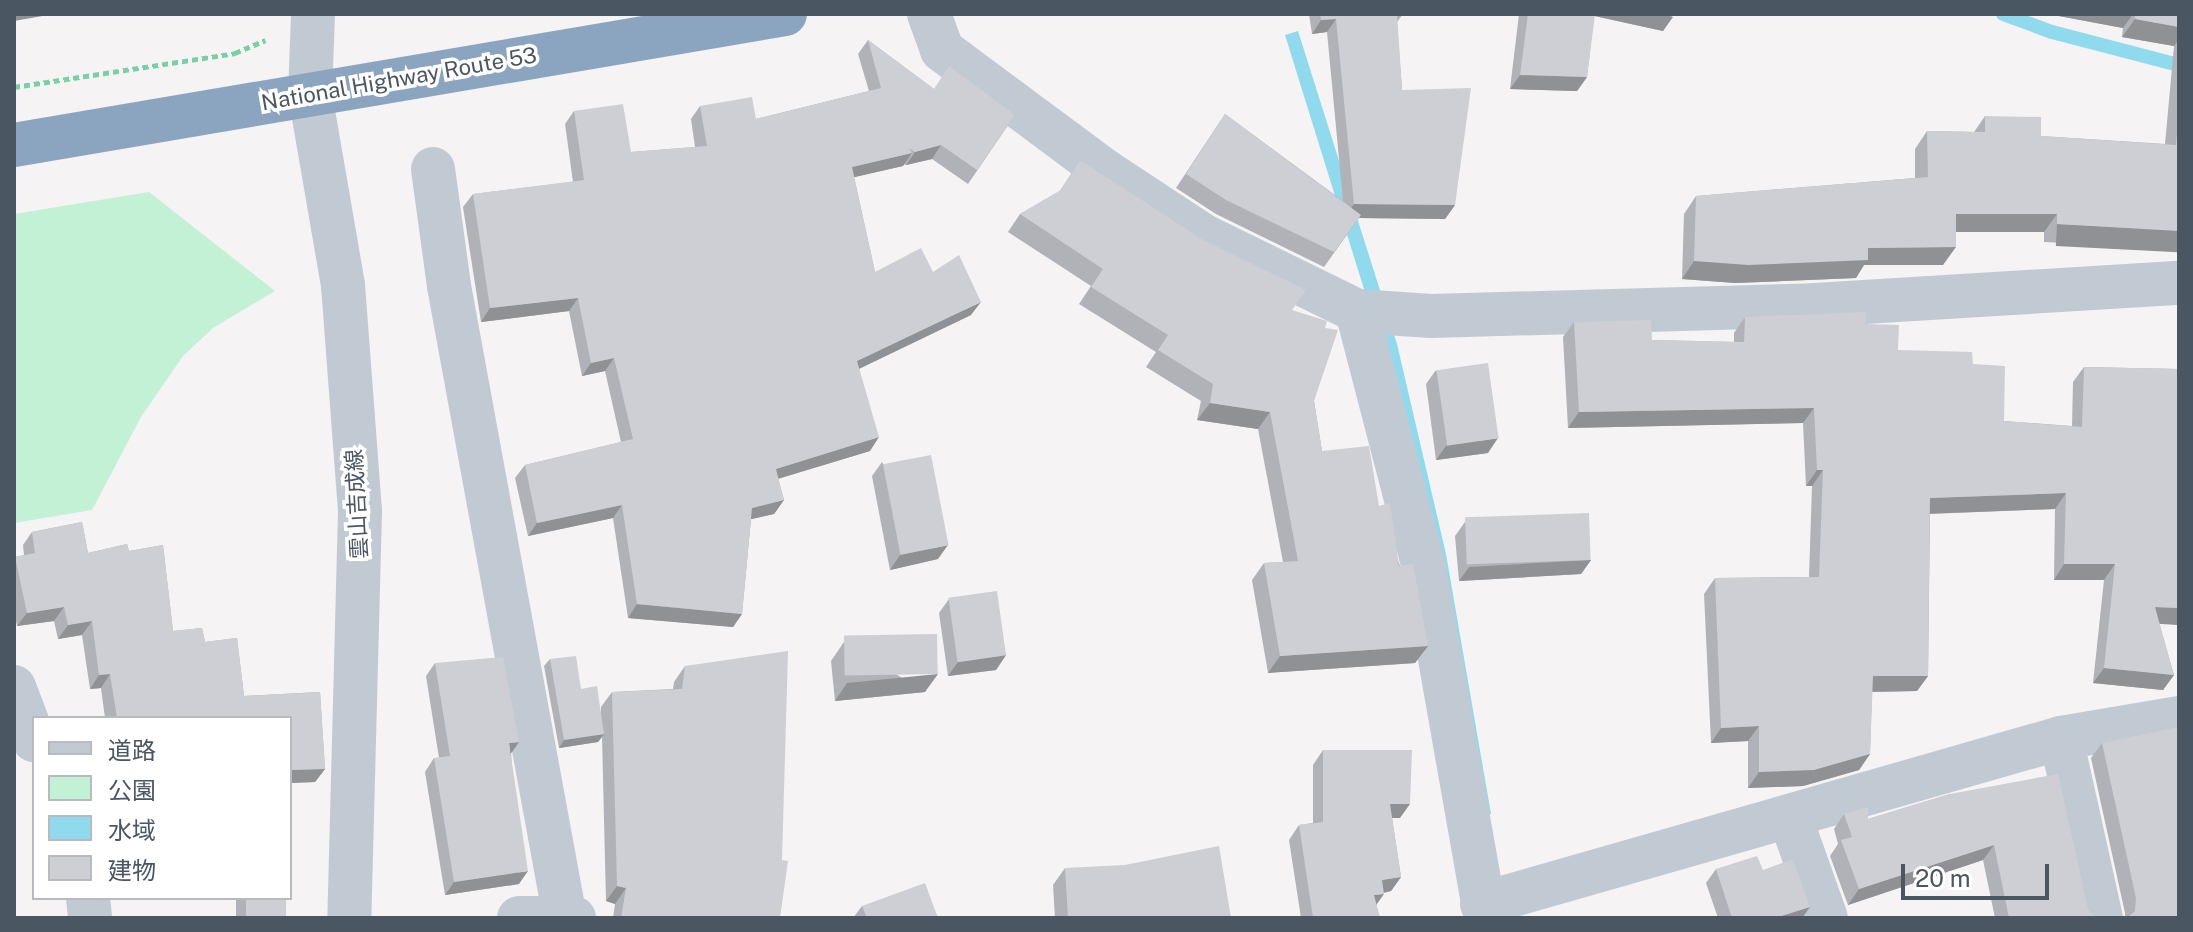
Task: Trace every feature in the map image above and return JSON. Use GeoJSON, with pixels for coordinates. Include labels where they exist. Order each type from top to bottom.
{"type":"FeatureCollection","features":[{"type":"Feature","properties":{"kind":"highway","name":"National Highway Route 53"},"geometry":{"type":"LineString","coordinates":[[14,145],[785,14]]}},
{"type":"Feature","properties":{"kind":"street","name":"雲山吉成線"},"geometry":{"type":"LineString","coordinates":[[313,14],[310,94],[343,285],[360,511],[349,918]]}},
{"type":"Feature","properties":{"kind":"street"},"geometry":{"type":"LineString","coordinates":[[929,14],[942,50],[1105,171],[1204,236],[1357,311],[1431,316],[1799,306],[2179,283]]}},
{"type":"Feature","properties":{"kind":"street"},"geometry":{"type":"LineString","coordinates":[[433,169],[449,286],[568,917],[519,918]]}},
{"type":"Feature","properties":{"kind":"street"},"geometry":{"type":"LineString","coordinates":[[1357,311],[1424,568],[1504,908],[1790,817],[2061,738],[2179,718]]}},
{"type":"Feature","properties":{"kind":"street"},"geometry":{"type":"LineString","coordinates":[[14,687],[32,735]]}},
{"type":"Feature","properties":{"kind":"street"},"geometry":{"type":"LineString","coordinates":[[2061,738],[2101,918]]}},
{"type":"Feature","properties":{"kind":"street"},"geometry":{"type":"LineString","coordinates":[[1790,817],[1826,918]]}},
{"type":"Feature","properties":{"kind":"path"},"geometry":{"type":"LineString","coordinates":[[14,87],[235,53],[273,36]]}},
{"type":"Feature","properties":{"kind":"green space"},"geometry":{"type":"Polygon","coordinates":[[[149,192],[275,291],[213,328],[183,356],[141,417],[92,510],[14,523],[14,214],[149,192]]]}},
{"type":"Feature","properties":{"kind":"water"},"geometry":{"type":"Polygon","coordinates":[[[1298,31],[1397,344],[1446,554],[1491,814],[1477,817],[1382,347],[1285,35],[1298,31]]]}},
{"type":"Feature","properties":{"kind":"building"},"geometry":{"type":"Polygon","coordinates":[[[1320,14],[1397,14],[1402,90],[1471,88],[1455,205],[1354,204],[1336,19],[1321,20],[1320,14]]]}},
{"type":"Feature","properties":{"kind":"building"},"geometry":{"type":"Polygon","coordinates":[[[1528,14],[1595,14],[1587,77],[1520,75],[1528,14]]]}},
{"type":"Feature","properties":{"kind":"building"},"geometry":{"type":"Polygon","coordinates":[[[2135,14],[2179,14],[2179,27],[2135,19],[2135,14]]]}},
{"type":"Feature","properties":{"kind":"building"},"geometry":{"type":"Polygon","coordinates":[[[868,40],[934,89],[949,66],[1015,115],[977,170],[941,145],[915,152],[909,148],[912,153],[852,167],[875,272],[921,248],[933,272],[959,255],[981,302],[857,361],[879,437],[776,469],[784,500],[752,508],[742,614],[637,604],[622,505],[537,523],[525,465],[633,439],[614,358],[591,363],[578,298],[490,308],[473,194],[584,180],[574,111],[623,104],[631,152],[707,146],[700,106],[752,97],[756,119],[881,88],[868,40]]]}},
{"type":"Feature","properties":{"kind":"building"},"geometry":{"type":"Polygon","coordinates":[[[2179,108],[2179,231],[2057,224],[2057,214],[1956,214],[1956,247],[1868,248],[1868,260],[1748,265],[1694,261],[1696,196],[1928,177],[1927,131],[1985,132],[1985,116],[2041,117],[2041,136],[2176,145],[2179,108]]]}},
{"type":"Feature","properties":{"kind":"building"},"geometry":{"type":"Polygon","coordinates":[[[1225,114],[1361,215],[1334,252],[1226,200],[1186,174],[1225,114]]]}},
{"type":"Feature","properties":{"kind":"building"},"geometry":{"type":"Polygon","coordinates":[[[1080,160],[1203,240],[1306,290],[1292,310],[1327,321],[1325,328],[1338,330],[1314,401],[1322,451],[1369,446],[1379,506],[1390,503],[1399,566],[1413,564],[1428,646],[1280,656],[1264,563],[1298,561],[1270,412],[1210,403],[1213,384],[1158,350],[1168,335],[1091,287],[1103,269],[1020,214],[1061,190],[1080,160]]]}},
{"type":"Feature","properties":{"kind":"building"},"geometry":{"type":"Polygon","coordinates":[[[1866,312],[1865,324],[1899,325],[1898,350],[1972,352],[1973,364],[2005,366],[2004,421],[2082,427],[2084,367],[2179,369],[2179,608],[2155,607],[2174,675],[2104,668],[2115,564],[2064,564],[2066,493],[1930,498],[1928,676],[1873,676],[1870,754],[1814,770],[1759,772],[1759,726],[1721,728],[1715,578],[1819,577],[1823,470],[1817,470],[1814,408],[1579,412],[1574,322],[1651,320],[1652,340],[1744,342],[1745,317],[1866,312]]]}},
{"type":"Feature","properties":{"kind":"building"},"geometry":{"type":"Polygon","coordinates":[[[1488,363],[1499,438],[1447,445],[1437,370],[1488,363]]]}},
{"type":"Feature","properties":{"kind":"building"},"geometry":{"type":"Polygon","coordinates":[[[931,455],[949,545],[900,555],[883,464],[931,455]]]}},
{"type":"Feature","properties":{"kind":"building"},"geometry":{"type":"Polygon","coordinates":[[[1589,513],[1591,560],[1467,564],[1465,517],[1589,513]]]}},
{"type":"Feature","properties":{"kind":"building"},"geometry":{"type":"Polygon","coordinates":[[[82,522],[88,553],[127,544],[129,551],[163,545],[173,631],[202,628],[205,642],[237,638],[244,696],[320,692],[325,769],[292,770],[292,716],[117,716],[110,674],[99,675],[92,621],[68,625],[64,607],[27,613],[15,557],[35,553],[32,532],[82,522]]]}},
{"type":"Feature","properties":{"kind":"building"},"geometry":{"type":"Polygon","coordinates":[[[997,591],[1006,655],[958,662],[948,598],[997,591]]]}},
{"type":"Feature","properties":{"kind":"building"},"geometry":{"type":"Polygon","coordinates":[[[937,634],[938,674],[845,676],[844,636],[937,634]]]}},
{"type":"Feature","properties":{"kind":"building"},"geometry":{"type":"Polygon","coordinates":[[[788,651],[782,860],[788,861],[780,918],[621,918],[626,888],[617,886],[612,692],[682,689],[685,666],[788,651]]]}},
{"type":"Feature","properties":{"kind":"building"},"geometry":{"type":"Polygon","coordinates":[[[576,656],[581,689],[597,686],[604,734],[564,740],[550,659],[576,656]]]}},
{"type":"Feature","properties":{"kind":"building"},"geometry":{"type":"Polygon","coordinates":[[[503,657],[519,742],[509,743],[528,871],[454,882],[434,758],[450,756],[435,663],[503,657]]]}},
{"type":"Feature","properties":{"kind":"building"},"geometry":{"type":"Polygon","coordinates":[[[2179,727],[2179,918],[2127,918],[2135,911],[2136,898],[2102,743],[2179,727]]]}},
{"type":"Feature","properties":{"kind":"building"},"geometry":{"type":"Polygon","coordinates":[[[1323,750],[1412,750],[1410,804],[1390,804],[1401,877],[1382,880],[1384,894],[1374,895],[1380,918],[1313,918],[1299,825],[1323,822],[1323,750]]]}},
{"type":"Feature","properties":{"kind":"building"},"geometry":{"type":"Polygon","coordinates":[[[2058,774],[2088,909],[2096,918],[2009,918],[1994,845],[1859,889],[1841,840],[1852,837],[1844,814],[1868,807],[1868,819],[1950,794],[2058,774]]]}},
{"type":"Feature","properties":{"kind":"building"},"geometry":{"type":"Polygon","coordinates":[[[1219,846],[1231,918],[1068,918],[1065,868],[1125,865],[1219,846]]]}},
{"type":"Feature","properties":{"kind":"building"},"geometry":{"type":"Polygon","coordinates":[[[1757,856],[1763,870],[1793,859],[1810,907],[1775,918],[1732,918],[1716,869],[1757,856]]]}},
{"type":"Feature","properties":{"kind":"building"},"geometry":{"type":"Polygon","coordinates":[[[925,883],[938,918],[867,918],[862,906],[925,883]]]}},
{"type":"Feature","properties":{"kind":"building"},"geometry":{"type":"Polygon","coordinates":[[[246,900],[286,900],[286,918],[246,918],[246,900]]]}},
{"type":"Feature","properties":{"kind":"waterway"},"geometry":{"type":"LineString","coordinates":[[2003,14],[2052,32],[2179,65]]}}]}
